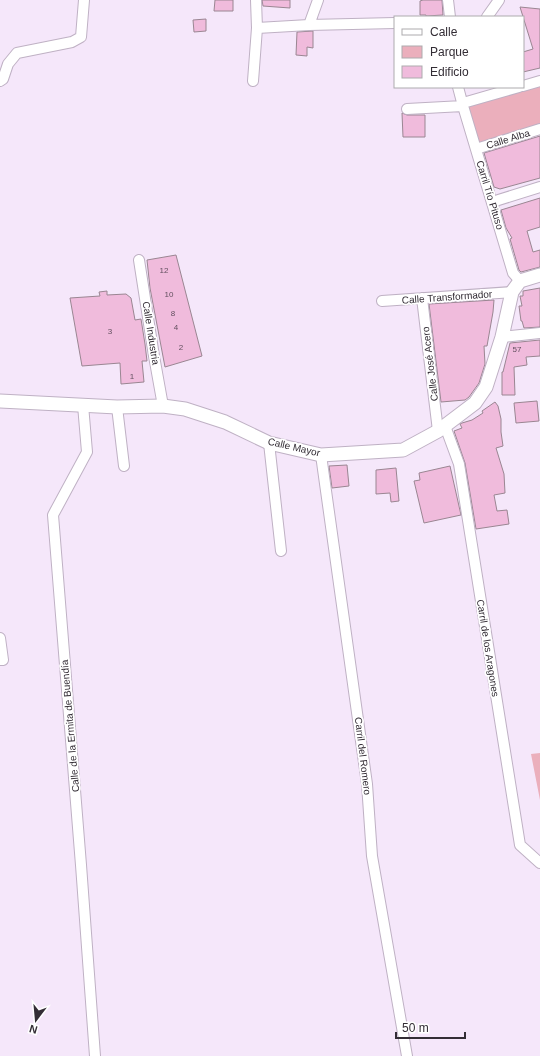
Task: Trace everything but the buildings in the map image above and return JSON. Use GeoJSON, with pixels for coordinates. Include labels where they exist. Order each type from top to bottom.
{"type":"FeatureCollection","features":[{"type":"Feature","properties":{"kind":"street"},"geometry":{"type":"LineString","coordinates":[[0,81],[3,79],[8,64],[17,54],[72,42],[81,37],[84,0]]}},
{"type":"Feature","properties":{"kind":"street"},"geometry":{"type":"LineString","coordinates":[[253,81],[257,28],[256,0]]}},
{"type":"Feature","properties":{"kind":"street"},"geometry":{"type":"LineString","coordinates":[[309,25],[318,0]]}},
{"type":"Feature","properties":{"kind":"street"},"geometry":{"type":"LineString","coordinates":[[448,0],[450,16]]}},
{"type":"Feature","properties":{"kind":"street"},"geometry":{"type":"LineString","coordinates":[[488,16],[499,0]]}},
{"type":"Feature","properties":{"kind":"street"},"geometry":{"type":"LineString","coordinates":[[257,28],[394,23]]}},
{"type":"Feature","properties":{"kind":"street"},"geometry":{"type":"LineString","coordinates":[[524,86],[540,81]]}},
{"type":"Feature","properties":{"kind":"street","name":"Carril Tío Pituso"},"geometry":{"type":"LineString","coordinates":[[458,88],[513,273],[520,281]]}},
{"type":"Feature","properties":{"kind":"street"},"geometry":{"type":"LineString","coordinates":[[407,109],[463,105],[516,88]]}},
{"type":"Feature","properties":{"kind":"street","name":"Calle Alba"},"geometry":{"type":"LineString","coordinates":[[476,149],[540,129]]}},
{"type":"Feature","properties":{"kind":"street"},"geometry":{"type":"LineString","coordinates":[[492,202],[540,187]]}},
{"type":"Feature","properties":{"kind":"street","name":"Calle Industria"},"geometry":{"type":"LineString","coordinates":[[139,260],[163,406]]}},
{"type":"Feature","properties":{"kind":"street"},"geometry":{"type":"LineString","coordinates":[[520,281],[540,275]]}},
{"type":"Feature","properties":{"kind":"street","name":"Calle Mayor"},"geometry":{"type":"LineString","coordinates":[[0,401],[117,407],[163,406],[185,409],[225,422],[269,443],[321,455],[403,450],[441,428],[475,403],[486,387],[502,337],[512,292],[520,281]]}},
{"type":"Feature","properties":{"kind":"street","name":"Calle Transformador"},"geometry":{"type":"LineString","coordinates":[[382,302],[512,292]]}},
{"type":"Feature","properties":{"kind":"street","name":"Calle José Acero"},"geometry":{"type":"LineString","coordinates":[[422,298],[441,428]]}},
{"type":"Feature","properties":{"kind":"street"},"geometry":{"type":"LineString","coordinates":[[502,337],[540,334]]}},
{"type":"Feature","properties":{"kind":"street","name":"Calle de la Ermita de Buendía"},"geometry":{"type":"LineString","coordinates":[[83,405],[87,452],[53,515],[81,866],[94,1056]]}},
{"type":"Feature","properties":{"kind":"street"},"geometry":{"type":"LineString","coordinates":[[117,407],[124,466]]}},
{"type":"Feature","properties":{"kind":"street","name":"Carril de los Aragones"},"geometry":{"type":"LineString","coordinates":[[441,428],[459,464],[520,845],[540,863]]}},
{"type":"Feature","properties":{"kind":"street"},"geometry":{"type":"LineString","coordinates":[[269,443],[281,551]]}},
{"type":"Feature","properties":{"kind":"street","name":"Carril del Romero"},"geometry":{"type":"LineString","coordinates":[[321,455],[367,784],[372,856],[407,1056]]}},
{"type":"Feature","properties":{"kind":"street"},"geometry":{"type":"LineString","coordinates":[[0,638],[3,660],[0,660]]}},
{"type":"Feature","properties":{"kind":"green space"},"geometry":{"type":"Polygon","coordinates":[[[540,81],[540,129],[476,148],[463,103],[516,88],[524,88],[524,86],[540,81]]]}},
{"type":"Feature","properties":{"kind":"green space"},"geometry":{"type":"Polygon","coordinates":[[[540,753],[540,800],[531,754],[540,753]]]}}]}
